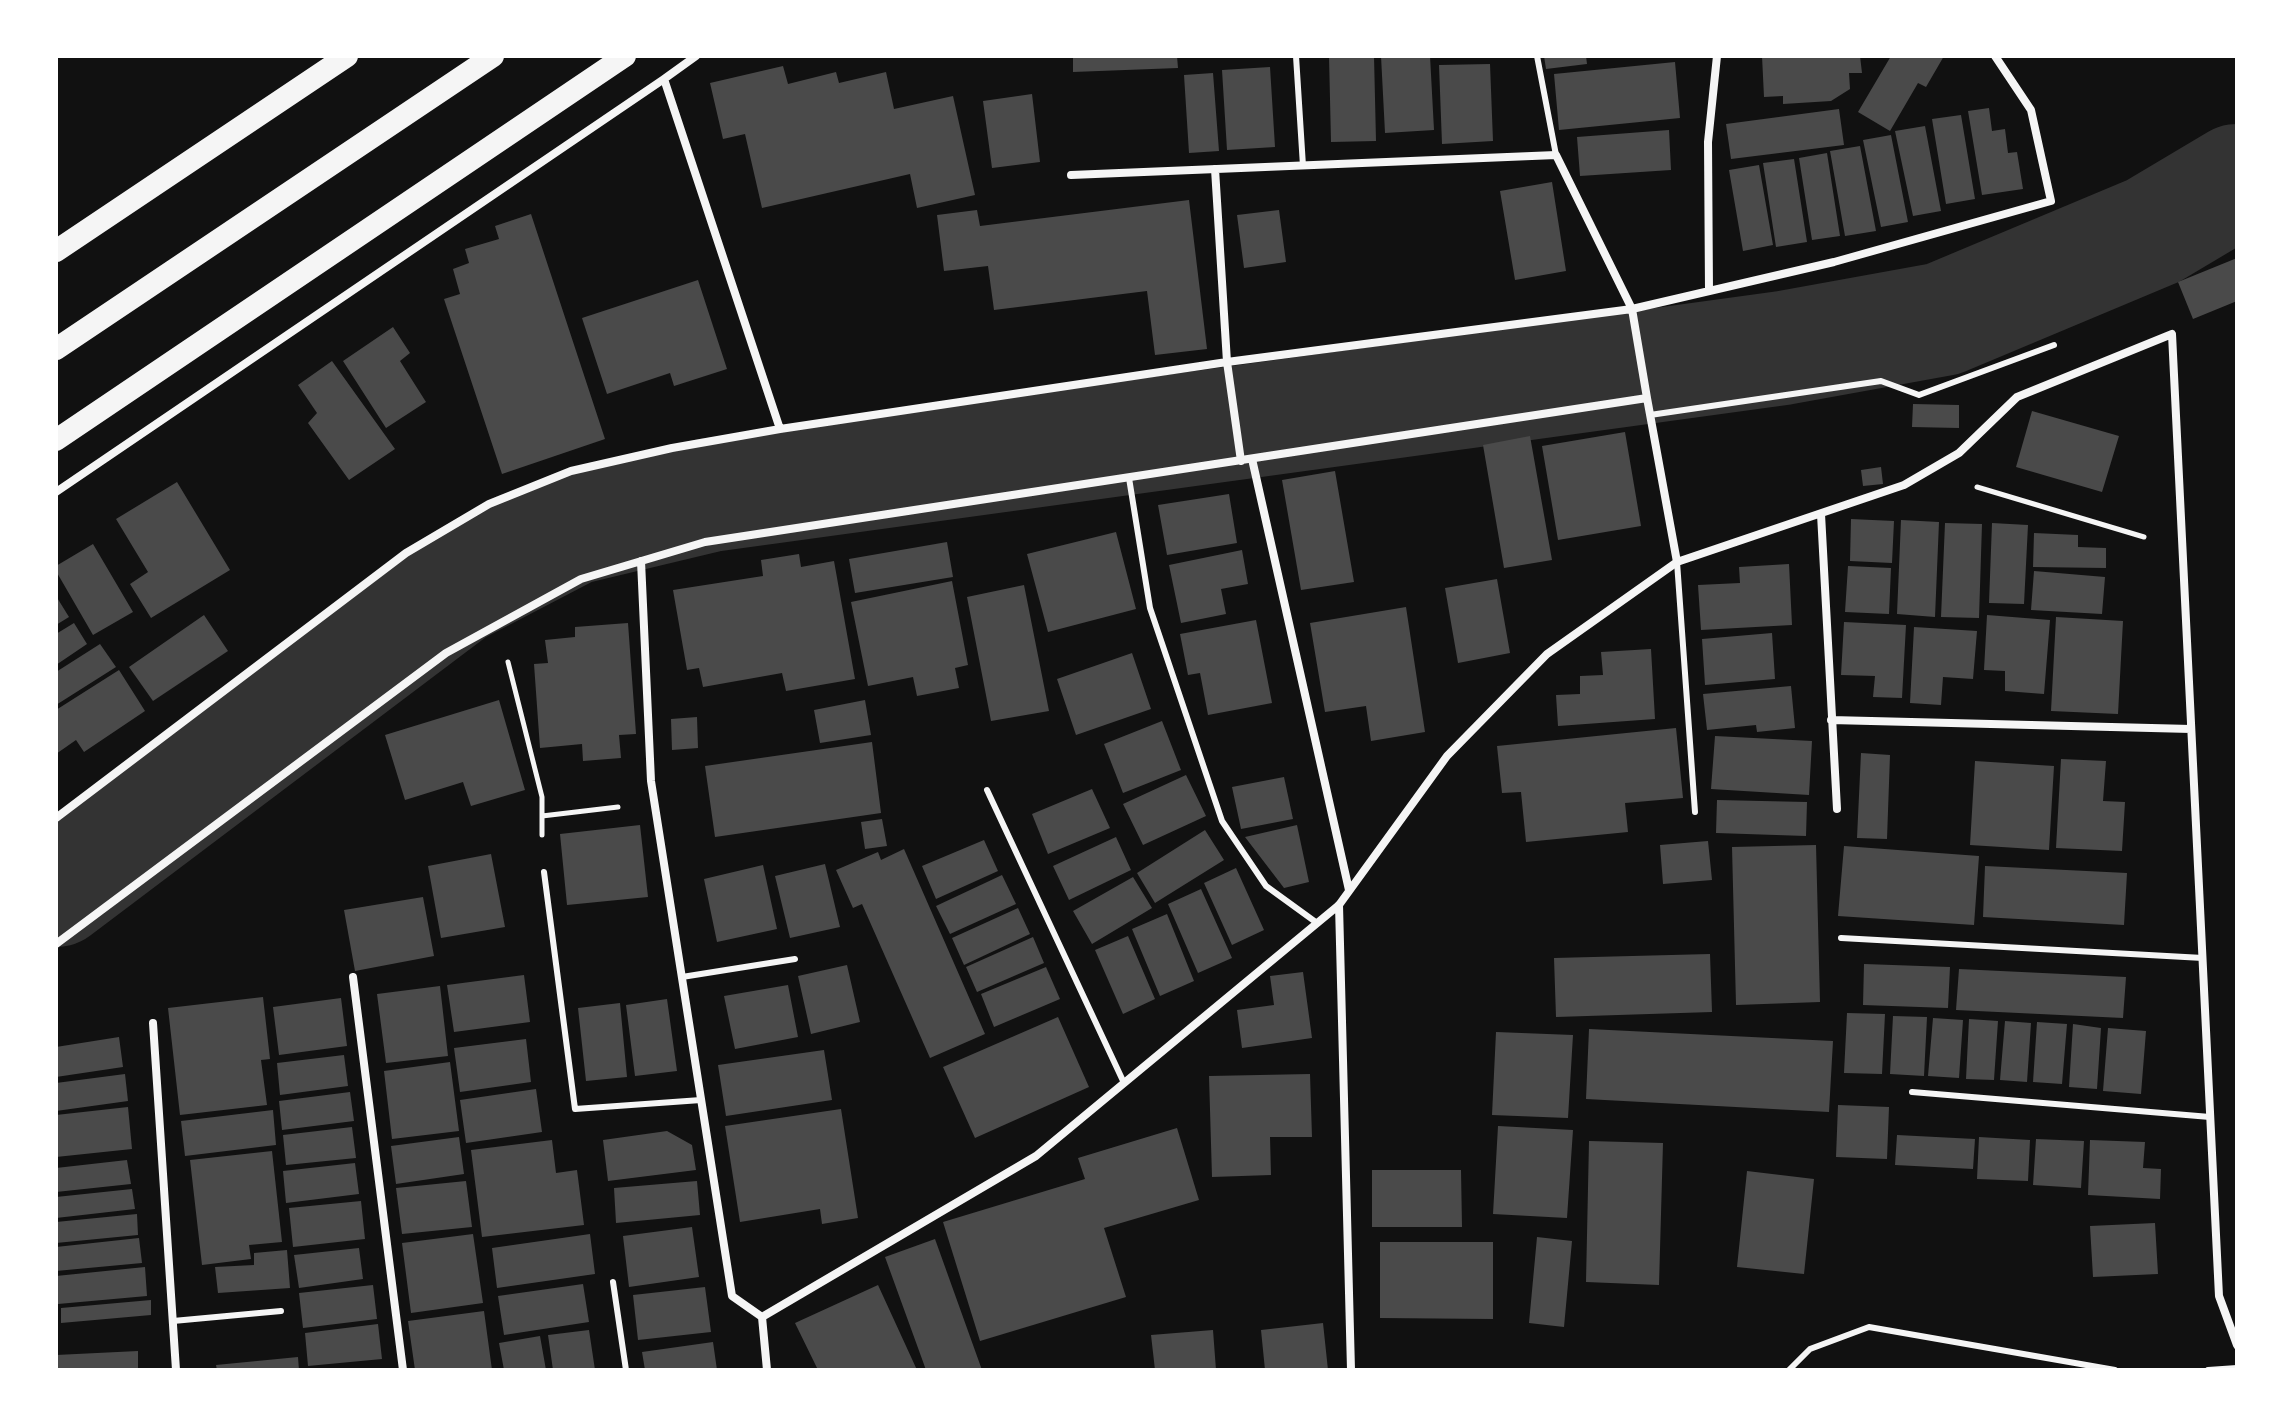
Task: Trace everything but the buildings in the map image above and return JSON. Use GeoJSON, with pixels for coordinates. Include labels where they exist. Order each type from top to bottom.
{"type":"FeatureCollection","features":[{"type":"Feature","properties":{"kind":"highway"},"geometry":{"type":"LineString","coordinates":[[56,251],[347,56]]}},
{"type":"Feature","properties":{"kind":"highway"},"geometry":{"type":"LineString","coordinates":[[56,349],[493,56]]}},
{"type":"Feature","properties":{"kind":"highway"},"geometry":{"type":"LineString","coordinates":[[56,440],[625,56]]}},
{"type":"Feature","properties":{"kind":"street"},"geometry":{"type":"LineString","coordinates":[[56,492],[696,56]]}},
{"type":"Feature","properties":{"kind":"street"},"geometry":{"type":"LineString","coordinates":[[1709,291],[1708,142],[1717,56]]}},
{"type":"Feature","properties":{"kind":"street"},"geometry":{"type":"LineString","coordinates":[[56,818],[406,553],[489,504],[571,471],[672,448],[780,429],[1227,362],[1632,309],[1834,262],[2051,201],[2031,110],[1995,56]]}},
{"type":"Feature","properties":{"kind":"street"},"geometry":{"type":"LineString","coordinates":[[664,79],[780,429]]}},
{"type":"Feature","properties":{"kind":"street"},"geometry":{"type":"LineString","coordinates":[[1071,175],[1556,155],[1632,309],[1677,562]]}},
{"type":"Feature","properties":{"kind":"street"},"geometry":{"type":"LineString","coordinates":[[1215,169],[1227,362],[1241,461]]}},
{"type":"Feature","properties":{"kind":"street"},"geometry":{"type":"LineString","coordinates":[[762,1317],[1036,1156],[1339,905],[1447,756],[1547,654],[1677,562],[1904,485],[1959,453],[2017,397],[2172,334],[2219,1296],[2237,1345]]}},
{"type":"Feature","properties":{"kind":"street"},"geometry":{"type":"LineString","coordinates":[[56,944],[446,653],[581,579],[705,542],[1647,398]]}},
{"type":"Feature","properties":{"kind":"street"},"geometry":{"type":"LineString","coordinates":[[1252,459],[1349,890]]}},
{"type":"Feature","properties":{"kind":"street"},"geometry":{"type":"LineString","coordinates":[[1821,514],[1837,809]]}},
{"type":"Feature","properties":{"kind":"street"},"geometry":{"type":"LineString","coordinates":[[641,561],[654,803],[732,1296],[762,1317],[767,1370]]}},
{"type":"Feature","properties":{"kind":"street"},"geometry":{"type":"LineString","coordinates":[[1831,720],[2191,729]]}},
{"type":"Feature","properties":{"kind":"street"},"geometry":{"type":"LineString","coordinates":[[1339,905],[1351,1370]]}},
{"type":"Feature","properties":{"kind":"street"},"geometry":{"type":"LineString","coordinates":[[353,977],[403,1370]]}},
{"type":"Feature","properties":{"kind":"street"},"geometry":{"type":"LineString","coordinates":[[153,1023],[176,1370]]}},
{"type":"Feature","properties":{"kind":"lane"},"geometry":{"type":"LineString","coordinates":[[1296,56],[1303,166]]}},
{"type":"Feature","properties":{"kind":"lane"},"geometry":{"type":"LineString","coordinates":[[1537,56],[1556,155]]}},
{"type":"Feature","properties":{"kind":"lane"},"geometry":{"type":"LineString","coordinates":[[1650,415],[1881,381],[1919,395],[2054,345]]}},
{"type":"Feature","properties":{"kind":"lane"},"geometry":{"type":"LineString","coordinates":[[1129,478],[1150,608],[1222,821],[1266,886],[1317,923]]}},
{"type":"Feature","properties":{"kind":"lane"},"geometry":{"type":"LineString","coordinates":[[1677,562],[1695,812]]}},
{"type":"Feature","properties":{"kind":"lane"},"geometry":{"type":"LineString","coordinates":[[987,790],[1124,1083]]}},
{"type":"Feature","properties":{"kind":"lane"},"geometry":{"type":"LineString","coordinates":[[544,872],[575,1109],[701,1100]]}},
{"type":"Feature","properties":{"kind":"lane"},"geometry":{"type":"LineString","coordinates":[[1841,938],[2203,958]]}},
{"type":"Feature","properties":{"kind":"lane"},"geometry":{"type":"LineString","coordinates":[[682,977],[795,959]]}},
{"type":"Feature","properties":{"kind":"lane"},"geometry":{"type":"LineString","coordinates":[[1912,1092],[2210,1117]]}},
{"type":"Feature","properties":{"kind":"lane"},"geometry":{"type":"LineString","coordinates":[[613,1282],[626,1370]]}},
{"type":"Feature","properties":{"kind":"lane"},"geometry":{"type":"LineString","coordinates":[[173,1321],[281,1311]]}},
{"type":"Feature","properties":{"kind":"lane"},"geometry":{"type":"LineString","coordinates":[[1789,1370],[1810,1349],[1869,1327],[2115,1370]]}},
{"type":"Feature","properties":{"kind":"lane"},"geometry":{"type":"LineString","coordinates":[[2208,1370],[2237,1368]]}},
{"type":"Feature","properties":{"kind":"path"},"geometry":{"type":"LineString","coordinates":[[1927,472],[2183,548]]}},
{"type":"Feature","properties":{"kind":"path"},"geometry":{"type":"LineString","coordinates":[[499,624],[542,797],[544,872]]}},
{"type":"Feature","properties":{"kind":"path"},"geometry":{"type":"LineString","coordinates":[[542,816],[654,803]]}},
{"type":"Feature","properties":{"kind":"waterway"},"geometry":{"type":"LineString","coordinates":[[56,890],[455,589],[572,528],[710,495],[1783,348],[1943,319],[2153,231],[2237,181]]}}]}
